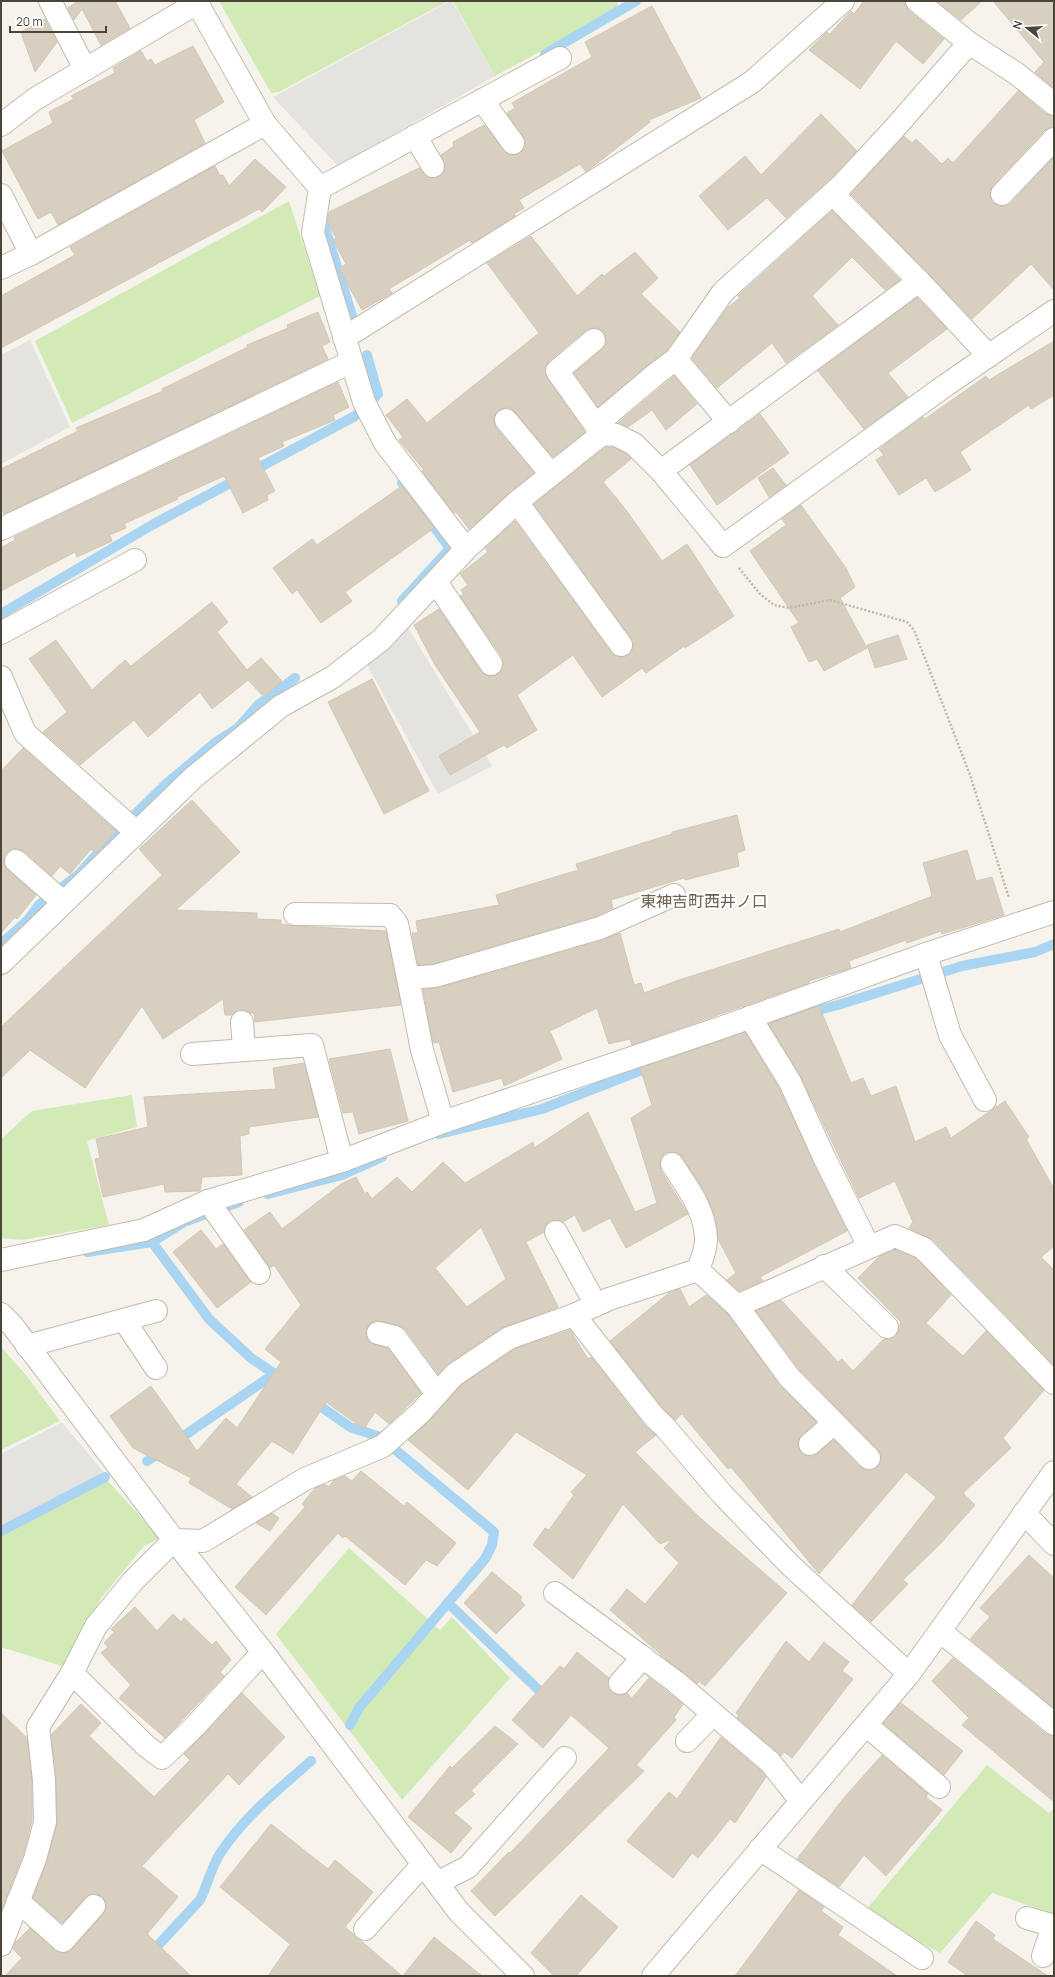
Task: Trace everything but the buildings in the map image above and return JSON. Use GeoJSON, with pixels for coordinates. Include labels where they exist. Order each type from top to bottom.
{"type":"FeatureCollection","features":[{"type":"Feature","properties":{"kind":"street"},"geometry":{"type":"LineString","coordinates":[[50,1],[85,69]]}},
{"type":"Feature","properties":{"kind":"street"},"geometry":{"type":"LineString","coordinates":[[344,338],[752,82],[843,1]]}},
{"type":"Feature","properties":{"kind":"street"},"geometry":{"type":"LineString","coordinates":[[917,1],[969,43],[1017,74],[1054,104]]}},
{"type":"Feature","properties":{"kind":"street"},"geometry":{"type":"LineString","coordinates":[[1,125],[35,99],[196,2],[265,124],[320,188],[313,233],[351,362],[367,406],[386,443],[466,549]]}},
{"type":"Feature","properties":{"kind":"street"},"geometry":{"type":"LineString","coordinates":[[1,963],[135,831],[194,776],[281,706],[333,677],[381,640],[466,549],[517,502],[602,434],[605,417],[676,359],[723,292],[833,194],[893,130],[969,43]]}},
{"type":"Feature","properties":{"kind":"street"},"geometry":{"type":"LineString","coordinates":[[320,188],[560,58]]}},
{"type":"Feature","properties":{"kind":"street"},"geometry":{"type":"LineString","coordinates":[[482,100],[513,143]]}},
{"type":"Feature","properties":{"kind":"street"},"geometry":{"type":"LineString","coordinates":[[1,268],[31,254],[265,124]]}},
{"type":"Feature","properties":{"kind":"street"},"geometry":{"type":"LineString","coordinates":[[415,136],[432,166]]}},
{"type":"Feature","properties":{"kind":"street"},"geometry":{"type":"LineString","coordinates":[[1002,194],[1054,139]]}},
{"type":"Feature","properties":{"kind":"street"},"geometry":{"type":"LineString","coordinates":[[833,194],[919,281],[989,356]]}},
{"type":"Feature","properties":{"kind":"street"},"geometry":{"type":"LineString","coordinates":[[1,195],[31,254]]}},
{"type":"Feature","properties":{"kind":"street"},"geometry":{"type":"LineString","coordinates":[[661,472],[919,281]]}},
{"type":"Feature","properties":{"kind":"street"},"geometry":{"type":"LineString","coordinates":[[602,434],[616,435],[634,444],[661,472],[723,546],[1054,311]]}},
{"type":"Feature","properties":{"kind":"street"},"geometry":{"type":"LineString","coordinates":[[594,340],[557,371],[602,434]]}},
{"type":"Feature","properties":{"kind":"street"},"geometry":{"type":"LineString","coordinates":[[676,359],[729,422]]}},
{"type":"Feature","properties":{"kind":"street"},"geometry":{"type":"LineString","coordinates":[[1,529],[351,362]]}},
{"type":"Feature","properties":{"kind":"street"},"geometry":{"type":"LineString","coordinates":[[506,420],[551,474]]}},
{"type":"Feature","properties":{"kind":"street"},"geometry":{"type":"LineString","coordinates":[[517,502],[621,645]]}},
{"type":"Feature","properties":{"kind":"street"},"geometry":{"type":"LineString","coordinates":[[1,633],[135,560]]}},
{"type":"Feature","properties":{"kind":"street"},"geometry":{"type":"LineString","coordinates":[[436,582],[491,664]]}},
{"type":"Feature","properties":{"kind":"street"},"geometry":{"type":"LineString","coordinates":[[1,678],[25,733],[135,831]]}},
{"type":"Feature","properties":{"kind":"street"},"geometry":{"type":"LineString","coordinates":[[16,861],[63,902]]}},
{"type":"Feature","properties":{"kind":"street"},"geometry":{"type":"LineString","coordinates":[[408,978],[435,976],[600,928],[674,895]]}},
{"type":"Feature","properties":{"kind":"street"},"geometry":{"type":"LineString","coordinates":[[1,1260],[144,1230],[209,1204],[342,1161],[443,1122],[927,958],[1054,912]]}},
{"type":"Feature","properties":{"kind":"street"},"geometry":{"type":"LineString","coordinates":[[295,914],[390,915],[397,924],[422,1050],[443,1122]]}},
{"type":"Feature","properties":{"kind":"street"},"geometry":{"type":"LineString","coordinates":[[927,958],[950,1035],[985,1100]]}},
{"type":"Feature","properties":{"kind":"street"},"geometry":{"type":"LineString","coordinates":[[750,1017],[790,1082],[824,1158],[869,1247]]}},
{"type":"Feature","properties":{"kind":"street"},"geometry":{"type":"LineString","coordinates":[[242,1022],[244,1050]]}},
{"type":"Feature","properties":{"kind":"street"},"geometry":{"type":"LineString","coordinates":[[192,1054],[312,1045],[342,1161]]}},
{"type":"Feature","properties":{"kind":"street"},"geometry":{"type":"LineString","coordinates":[[672,1164],[694,1198],[704,1223],[706,1241],[698,1270]]}},
{"type":"Feature","properties":{"kind":"street"},"geometry":{"type":"LineString","coordinates":[[209,1204],[258,1274]]}},
{"type":"Feature","properties":{"kind":"street"},"geometry":{"type":"LineString","coordinates":[[556,1232],[596,1305]]}},
{"type":"Feature","properties":{"kind":"street"},"geometry":{"type":"LineString","coordinates":[[737,1306],[894,1236],[923,1248],[1054,1383]]}},
{"type":"Feature","properties":{"kind":"street"},"geometry":{"type":"LineString","coordinates":[[824,1266],[887,1327]]}},
{"type":"Feature","properties":{"kind":"street"},"geometry":{"type":"LineString","coordinates":[[1,1945],[35,1859],[45,1822],[44,1780],[38,1727],[72,1673],[96,1626],[133,1582],[174,1540],[203,1541],[305,1479],[383,1446],[421,1412],[454,1375],[509,1338],[596,1305],[698,1270]]}},
{"type":"Feature","properties":{"kind":"street"},"geometry":{"type":"LineString","coordinates":[[698,1270],[737,1306],[789,1377],[869,1458]]}},
{"type":"Feature","properties":{"kind":"street"},"geometry":{"type":"LineString","coordinates":[[27,1346],[156,1311]]}},
{"type":"Feature","properties":{"kind":"street"},"geometry":{"type":"LineString","coordinates":[[1,1314],[174,1540],[263,1652],[459,1912],[523,1976]]}},
{"type":"Feature","properties":{"kind":"street"},"geometry":{"type":"LineString","coordinates":[[574,1314],[655,1418],[664,1426],[728,1499],[790,1565],[909,1674]]}},
{"type":"Feature","properties":{"kind":"street"},"geometry":{"type":"LineString","coordinates":[[124,1320],[156,1368]]}},
{"type":"Feature","properties":{"kind":"street"},"geometry":{"type":"LineString","coordinates":[[378,1333],[395,1337],[437,1394]]}},
{"type":"Feature","properties":{"kind":"street"},"geometry":{"type":"LineString","coordinates":[[810,1444],[834,1423]]}},
{"type":"Feature","properties":{"kind":"street"},"geometry":{"type":"LineString","coordinates":[[653,1976],[909,1674],[1054,1472]]}},
{"type":"Feature","properties":{"kind":"street"},"geometry":{"type":"LineString","coordinates":[[1024,1513],[1054,1544]]}},
{"type":"Feature","properties":{"kind":"street"},"geometry":{"type":"LineString","coordinates":[[555,1593],[676,1682],[770,1762],[801,1801]]}},
{"type":"Feature","properties":{"kind":"street"},"geometry":{"type":"LineString","coordinates":[[940,1631],[1054,1724]]}},
{"type":"Feature","properties":{"kind":"street"},"geometry":{"type":"LineString","coordinates":[[72,1673],[146,1746],[162,1758],[196,1725],[263,1652]]}},
{"type":"Feature","properties":{"kind":"street"},"geometry":{"type":"LineString","coordinates":[[620,1683],[643,1657]]}},
{"type":"Feature","properties":{"kind":"street"},"geometry":{"type":"LineString","coordinates":[[687,1741],[713,1714]]}},
{"type":"Feature","properties":{"kind":"street"},"geometry":{"type":"LineString","coordinates":[[866,1725],[939,1786]]}},
{"type":"Feature","properties":{"kind":"street"},"geometry":{"type":"LineString","coordinates":[[437,1883],[468,1868],[565,1758]]}},
{"type":"Feature","properties":{"kind":"street"},"geometry":{"type":"LineString","coordinates":[[760,1849],[922,1958]]}},
{"type":"Feature","properties":{"kind":"street"},"geometry":{"type":"LineString","coordinates":[[365,1929],[423,1864]]}},
{"type":"Feature","properties":{"kind":"street"},"geometry":{"type":"LineString","coordinates":[[18,1901],[63,1941],[94,1906]]}},
{"type":"Feature","properties":{"kind":"street"},"geometry":{"type":"LineString","coordinates":[[1027,1918],[1054,1926],[1043,1956]]}},
{"type":"Feature","properties":{"kind":"path"},"geometry":{"type":"LineString","coordinates":[[723,546],[760,594],[774,605],[789,608],[830,600],[907,622],[914,630],[970,775],[1018,925]]}},
{"type":"Feature","properties":{"kind":"green space"},"geometry":{"type":"Polygon","coordinates":[[[219,1],[448,1],[279,92],[271,93],[219,1]]]}},
{"type":"Feature","properties":{"kind":"green space"},"geometry":{"type":"Polygon","coordinates":[[[453,1],[616,1],[620,8],[495,76],[453,1]]]}},
{"type":"Feature","properties":{"kind":"green space"},"geometry":{"type":"Polygon","coordinates":[[[289,201],[320,296],[72,423],[35,341],[289,201]]]}},
{"type":"Feature","properties":{"kind":"green space"},"geometry":{"type":"Polygon","coordinates":[[[132,1095],[137,1127],[87,1141],[109,1225],[22,1240],[1,1238],[1,1139],[32,1111],[132,1095]]]}},
{"type":"Feature","properties":{"kind":"green space"},"geometry":{"type":"Polygon","coordinates":[[[1,1347],[26,1375],[60,1421],[1,1450],[1,1347]]]}},
{"type":"Feature","properties":{"kind":"green space"},"geometry":{"type":"Polygon","coordinates":[[[107,1480],[160,1538],[144,1546],[102,1597],[62,1666],[1,1647],[1,1534],[107,1480]]]}},
{"type":"Feature","properties":{"kind":"green space"},"geometry":{"type":"Polygon","coordinates":[[[349,1548],[440,1630],[452,1617],[510,1678],[402,1800],[276,1634],[349,1548]]]}},
{"type":"Feature","properties":{"kind":"green space"},"geometry":{"type":"Polygon","coordinates":[[[987,1765],[1049,1813],[1054,1808],[1054,1914],[992,1893],[940,1953],[865,1911],[987,1765]]]}},
{"type":"Feature","properties":{"kind":"shaded area"},"geometry":{"type":"Polygon","coordinates":[[[452,1],[495,76],[338,166],[273,97],[452,1]]]}},
{"type":"Feature","properties":{"kind":"shaded area"},"geometry":{"type":"Polygon","coordinates":[[[30,340],[70,427],[1,464],[1,355],[30,340]]]}},
{"type":"Feature","properties":{"kind":"shaded area"},"geometry":{"type":"Polygon","coordinates":[[[408,628],[492,766],[438,794],[367,665],[408,628]]]}},
{"type":"Feature","properties":{"kind":"shaded area"},"geometry":{"type":"Polygon","coordinates":[[[62,1422],[104,1473],[1,1526],[1,1454],[62,1422]]]}},
{"type":"Feature","properties":{"kind":"waterway"},"geometry":{"type":"LineString","coordinates":[[545,54],[636,1]]}},
{"type":"Feature","properties":{"kind":"waterway"},"geometry":{"type":"LineString","coordinates":[[321,215],[353,319]]}},
{"type":"Feature","properties":{"kind":"waterway"},"geometry":{"type":"LineString","coordinates":[[1,614],[152,525],[355,416],[378,394],[367,355]]}},
{"type":"Feature","properties":{"kind":"waterway"},"geometry":{"type":"LineString","coordinates":[[402,483],[449,547],[447,552],[402,601]]}},
{"type":"Feature","properties":{"kind":"waterway"},"geometry":{"type":"LineString","coordinates":[[1,944],[28,920],[39,905],[78,875],[118,831],[166,784],[216,742],[238,728],[258,705],[295,678]]}},
{"type":"Feature","properties":{"kind":"waterway"},"geometry":{"type":"LineString","coordinates":[[691,1051],[774,1021],[838,1005],[962,966],[1035,952],[1054,944]]}},
{"type":"Feature","properties":{"kind":"waterway"},"geometry":{"type":"LineString","coordinates":[[439,1134],[542,1109],[652,1066]]}},
{"type":"Feature","properties":{"kind":"waterway"},"geometry":{"type":"LineString","coordinates":[[268,1194],[342,1175],[382,1157]]}},
{"type":"Feature","properties":{"kind":"waterway"},"geometry":{"type":"LineString","coordinates":[[87,1252],[152,1242],[184,1222],[239,1202]]}},
{"type":"Feature","properties":{"kind":"waterway"},"geometry":{"type":"LineString","coordinates":[[152,1242],[209,1319],[251,1358],[285,1381]]}},
{"type":"Feature","properties":{"kind":"waterway"},"geometry":{"type":"LineString","coordinates":[[147,1461],[274,1374]]}},
{"type":"Feature","properties":{"kind":"waterway"},"geometry":{"type":"LineString","coordinates":[[313,1401],[350,1427],[380,1437],[494,1532],[492,1545],[485,1559],[359,1708],[350,1725]]}},
{"type":"Feature","properties":{"kind":"waterway"},"geometry":{"type":"LineString","coordinates":[[1,1531],[105,1477]]}},
{"type":"Feature","properties":{"kind":"waterway"},"geometry":{"type":"LineString","coordinates":[[448,1603],[549,1700]]}},
{"type":"Feature","properties":{"kind":"waterway"},"geometry":{"type":"LineString","coordinates":[[149,1955],[200,1900],[212,1870],[221,1852],[230,1839],[263,1804],[311,1761]]}},
{"type":"Feature","properties":{"kind":"district","name":"東神吉町西井ノ口"},"geometry":{"type":"Point","coordinates":[704,901]}}]}
